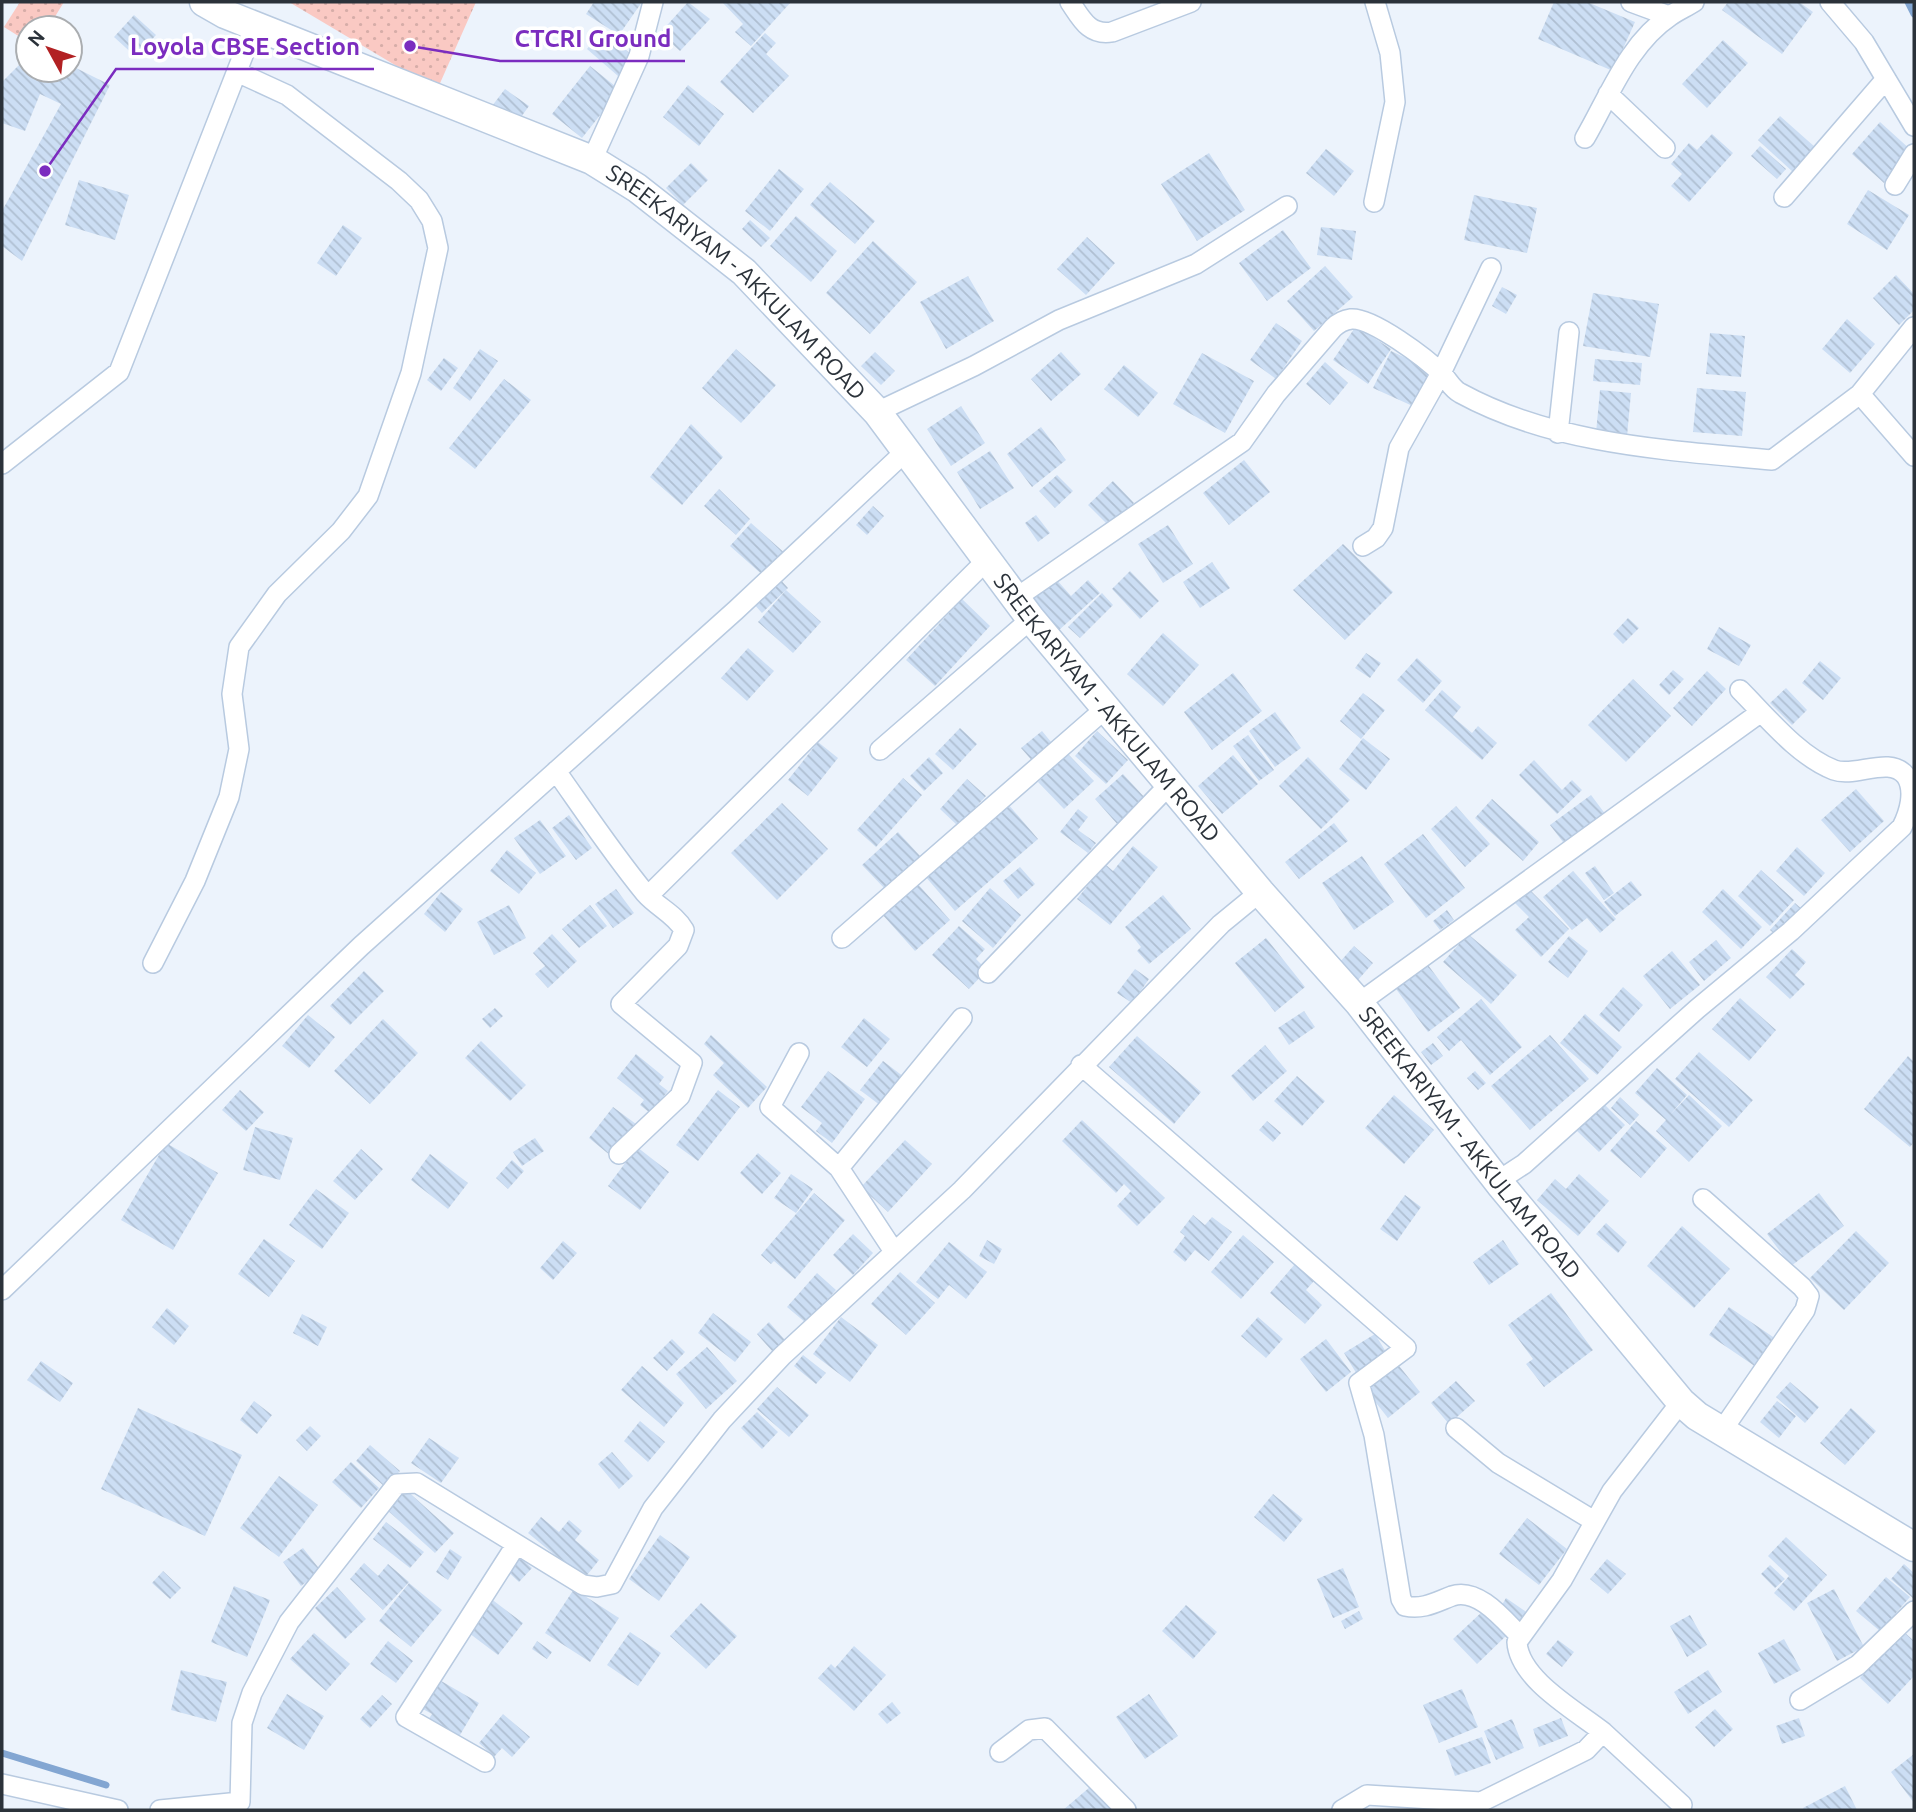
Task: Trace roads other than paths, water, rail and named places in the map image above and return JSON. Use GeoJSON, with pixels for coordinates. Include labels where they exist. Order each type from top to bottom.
{"type":"FeatureCollection","features":[{"type":"Feature","properties":{"kind":"main road","name":"SREEKARIYAM - AKKULAM ROAD"},"geometry":{"type":"LineString","coordinates":[[204,2],[592,160],[638,188],[744,272],[877,412],[1023,609],[1260,892],[1359,1003],[1498,1181],[1681,1402],[1697,1416],[1724,1429],[1914,1547]]}},
{"type":"Feature","properties":{"kind":"street"},"geometry":{"type":"LineString","coordinates":[[592,160],[639,55],[653,2]]}},
{"type":"Feature","properties":{"kind":"street"},"geometry":{"type":"LineString","coordinates":[[1070,2],[1090,29],[1100,33],[1112,32],[1191,2]]}},
{"type":"Feature","properties":{"kind":"street"},"geometry":{"type":"LineString","coordinates":[[1374,202],[1395,102],[1390,53],[1375,2]]}},
{"type":"Feature","properties":{"kind":"street"},"geometry":{"type":"LineString","coordinates":[[1631,2],[1669,16]]}},
{"type":"Feature","properties":{"kind":"street"},"geometry":{"type":"LineString","coordinates":[[1585,138],[1608,94],[1643,41],[1669,16],[1693,2]]}},
{"type":"Feature","properties":{"kind":"street"},"geometry":{"type":"LineString","coordinates":[[1830,2],[1864,41],[1914,125]]}},
{"type":"Feature","properties":{"kind":"street"},"geometry":{"type":"LineString","coordinates":[[2,464],[119,372],[255,25]]}},
{"type":"Feature","properties":{"kind":"street"},"geometry":{"type":"LineString","coordinates":[[153,963],[195,881],[229,797],[239,749],[232,694],[239,647],[277,594],[341,531],[368,496],[411,373],[438,248],[432,220],[419,200],[399,181],[287,95],[237,72]]}},
{"type":"Feature","properties":{"kind":"street"},"geometry":{"type":"LineString","coordinates":[[1784,197],[1886,79]]}},
{"type":"Feature","properties":{"kind":"street"},"geometry":{"type":"LineString","coordinates":[[1608,94],[1665,148]]}},
{"type":"Feature","properties":{"kind":"street"},"geometry":{"type":"LineString","coordinates":[[1895,185],[1914,154]]}},
{"type":"Feature","properties":{"kind":"street"},"geometry":{"type":"LineString","coordinates":[[877,412],[974,366],[1059,320],[1196,264],[1287,206]]}},
{"type":"Feature","properties":{"kind":"street"},"geometry":{"type":"LineString","coordinates":[[1363,546],[1376,538],[1383,528],[1399,448],[1441,373],[1491,268]]}},
{"type":"Feature","properties":{"kind":"street"},"geometry":{"type":"LineString","coordinates":[[880,750],[1023,609],[1242,442],[1276,394],[1339,323],[1359,320],[1377,327],[1441,373],[1457,391],[1558,433],[1697,454],[1772,460],[1860,394],[1914,327]]}},
{"type":"Feature","properties":{"kind":"street"},"geometry":{"type":"LineString","coordinates":[[1558,433],[1569,332]]}},
{"type":"Feature","properties":{"kind":"street"},"geometry":{"type":"LineString","coordinates":[[1860,394],[1914,456]]}},
{"type":"Feature","properties":{"kind":"street"},"geometry":{"type":"LineString","coordinates":[[2,1290],[361,946],[736,610],[906,451]]}},
{"type":"Feature","properties":{"kind":"street"},"geometry":{"type":"LineString","coordinates":[[648,897],[987,560]]}},
{"type":"Feature","properties":{"kind":"street"},"geometry":{"type":"LineString","coordinates":[[1498,1181],[1524,1164],[1697,1009],[1791,931],[1902,827],[1911,808],[1911,790],[1908,778],[1900,771],[1882,767],[1847,772],[1835,770],[1812,758],[1740,690]]}},
{"type":"Feature","properties":{"kind":"street"},"geometry":{"type":"LineString","coordinates":[[842,937],[1106,708]]}},
{"type":"Feature","properties":{"kind":"street"},"geometry":{"type":"LineString","coordinates":[[1359,1003],[1761,712]]}},
{"type":"Feature","properties":{"kind":"street"},"geometry":{"type":"LineString","coordinates":[[556,771],[648,897],[678,921],[684,936],[621,1004],[692,1063],[680,1096],[620,1154]]}},
{"type":"Feature","properties":{"kind":"street"},"geometry":{"type":"LineString","coordinates":[[988,973],[1170,784]]}},
{"type":"Feature","properties":{"kind":"street"},"geometry":{"type":"LineString","coordinates":[[160,1810],[243,1806],[242,1723],[252,1693],[289,1622],[393,1488],[403,1482],[417,1483],[583,1585],[597,1587],[612,1584],[653,1508],[722,1420],[782,1356],[893,1250],[962,1190],[1221,924],[1260,892]]}},
{"type":"Feature","properties":{"kind":"street"},"geometry":{"type":"LineString","coordinates":[[839,1168],[962,1018]]}},
{"type":"Feature","properties":{"kind":"street"},"geometry":{"type":"LineString","coordinates":[[799,1053],[771,1107],[839,1168],[893,1250]]}},
{"type":"Feature","properties":{"kind":"street"},"geometry":{"type":"LineString","coordinates":[[1082,1065],[1406,1348],[1359,1383],[1374,1435],[1401,1600],[1405,1606],[1418,1609],[1456,1595],[1469,1596],[1487,1605],[1520,1636]]}},
{"type":"Feature","properties":{"kind":"street"},"geometry":{"type":"LineString","coordinates":[[1703,1199],[1809,1296],[1805,1310],[1724,1429]]}},
{"type":"Feature","properties":{"kind":"street"},"geometry":{"type":"LineString","coordinates":[[1681,1402],[1612,1491],[1562,1580],[1520,1636],[1517,1654],[1529,1674],[1603,1732],[1682,1805]]}},
{"type":"Feature","properties":{"kind":"street"},"geometry":{"type":"LineString","coordinates":[[1456,1428],[1498,1463],[1594,1521]]}},
{"type":"Feature","properties":{"kind":"street"},"geometry":{"type":"LineString","coordinates":[[485,1762],[406,1717],[516,1545]]}},
{"type":"Feature","properties":{"kind":"street"},"geometry":{"type":"LineString","coordinates":[[1800,1700],[1858,1665],[1914,1611]]}},
{"type":"Feature","properties":{"kind":"street"},"geometry":{"type":"LineString","coordinates":[[1000,1752],[1030,1730],[1045,1728],[1126,1810]]}},
{"type":"Feature","properties":{"kind":"street"},"geometry":{"type":"LineString","coordinates":[[1342,1810],[1367,1795],[1481,1802],[1586,1750],[1603,1732]]}},
{"type":"Feature","properties":{"kind":"street"},"geometry":{"type":"LineString","coordinates":[[2,1784],[118,1810]]}},
{"type":"Feature","properties":{"kind":"waterway"},"geometry":{"type":"LineString","coordinates":[[1908,2],[1914,14]]}},
{"type":"Feature","properties":{"kind":"waterway"},"geometry":{"type":"LineString","coordinates":[[2,1753],[106,1785]]}},
{"type":"Feature","properties":{"kind":"place","name":"CTCRI Ground"},"geometry":{"type":"Point","coordinates":[410,46]}},
{"type":"Feature","properties":{"kind":"place","name":"Loyola CBSE Section"},"geometry":{"type":"Point","coordinates":[45,171]}}]}
